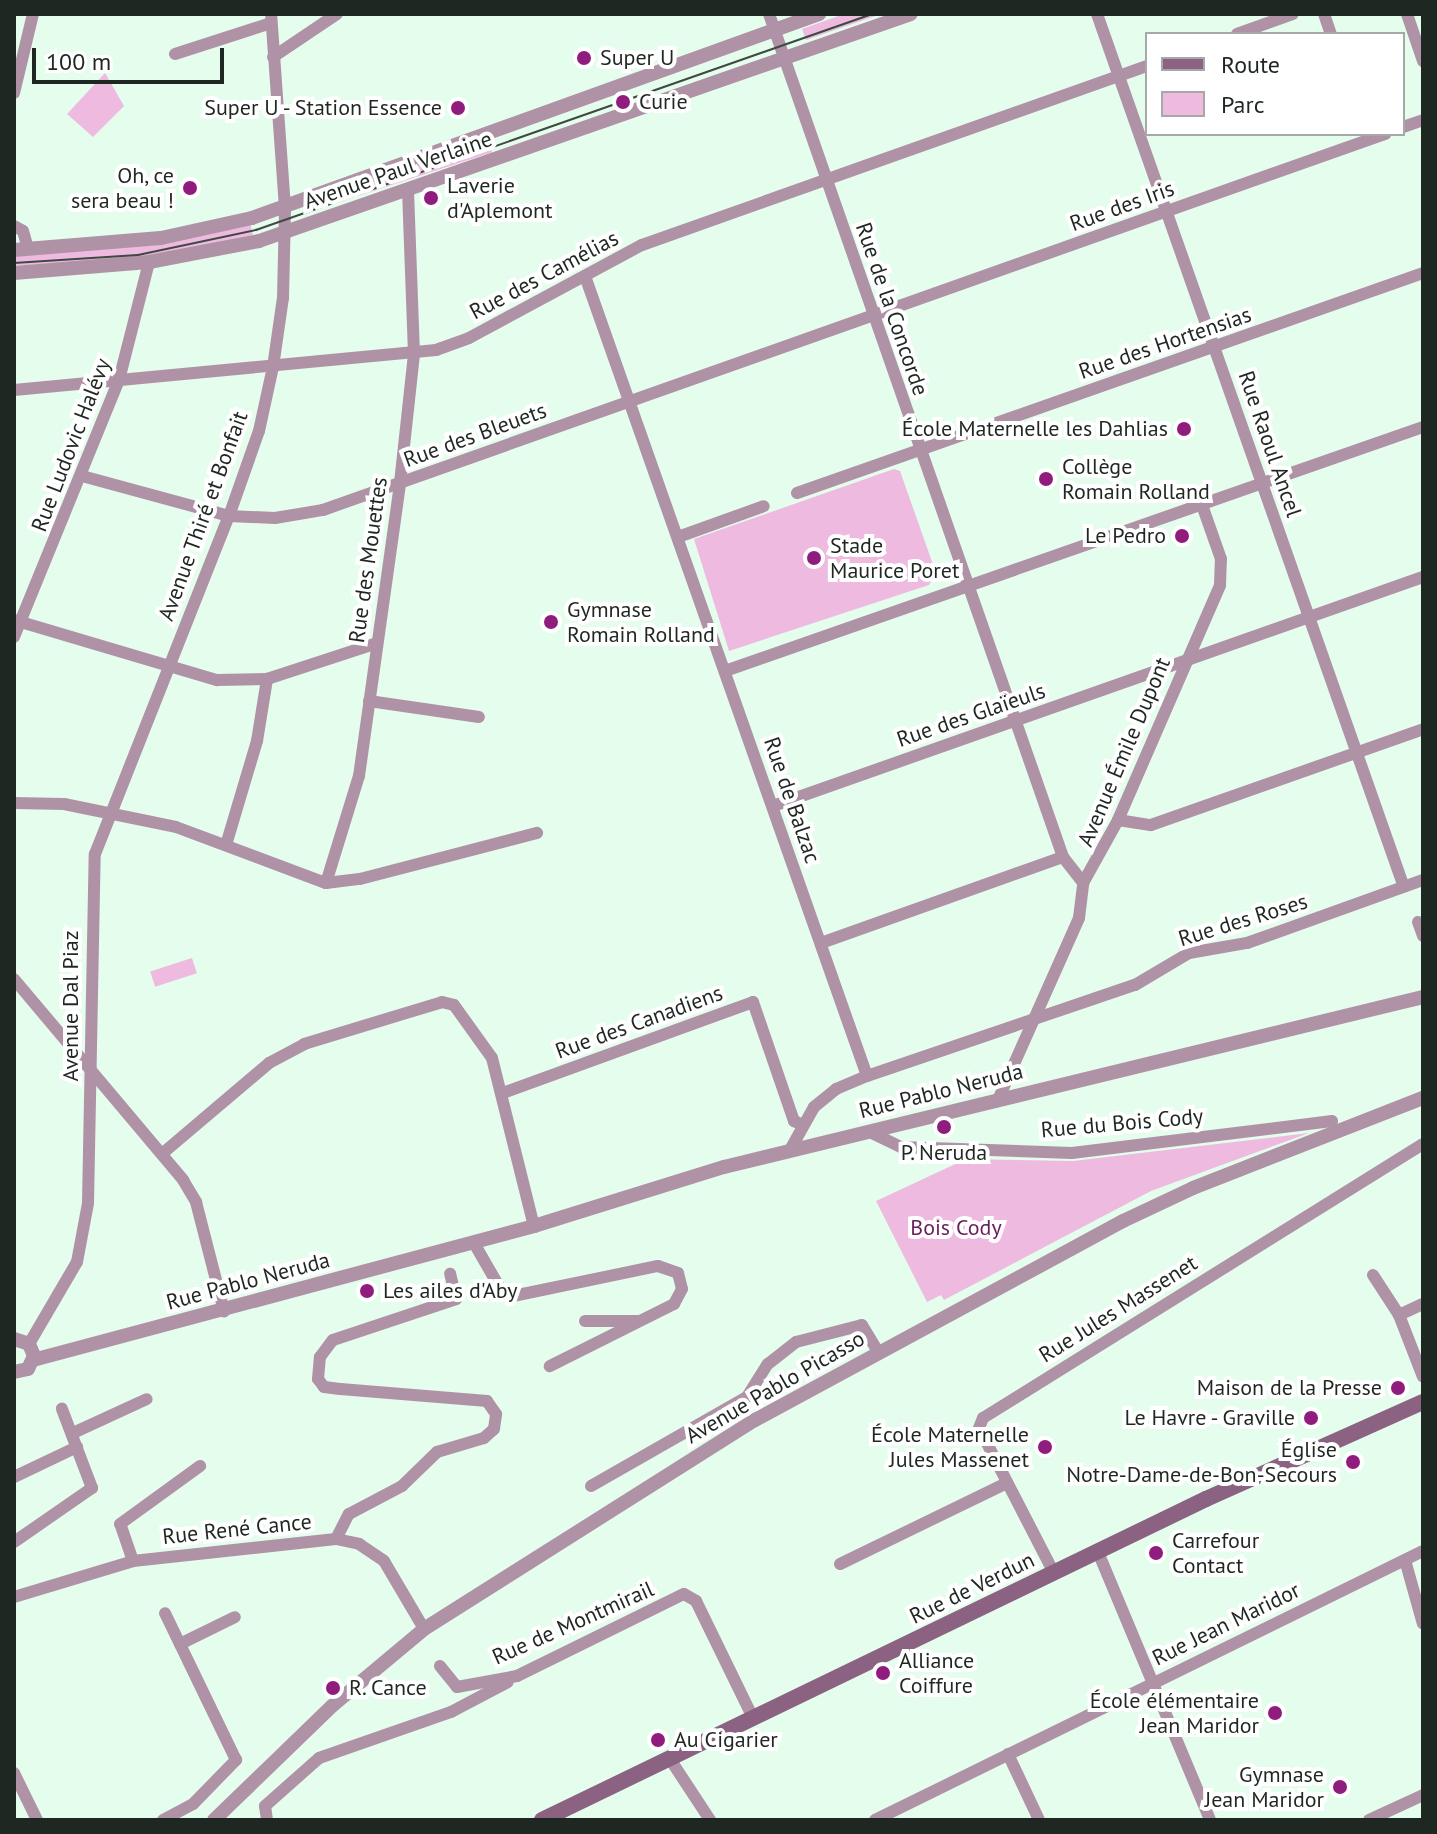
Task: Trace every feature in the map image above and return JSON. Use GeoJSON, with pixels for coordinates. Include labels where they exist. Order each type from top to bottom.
{"type":"FeatureCollection","features":[{"type":"Feature","properties":{"kind":"main road","name":"Rue de Verdun"},"geometry":{"type":"LineString","coordinates":[[542,1820],[1322,1444],[1423,1402]]}},
{"type":"Feature","properties":{"kind":"street"},"geometry":{"type":"LineString","coordinates":[[14,93],[33,14]]}},
{"type":"Feature","properties":{"kind":"street"},"geometry":{"type":"LineString","coordinates":[[273,57],[337,14]]}},
{"type":"Feature","properties":{"kind":"street"},"geometry":{"type":"LineString","coordinates":[[769,14],[785,59]]}},
{"type":"Feature","properties":{"kind":"street","name":"Avenue Paul Verlaine"},"geometry":{"type":"LineString","coordinates":[[21,250],[174,236],[285,208],[819,14]]}},
{"type":"Feature","properties":{"kind":"street","name":"Avenue Paul Verlaine"},"geometry":{"type":"LineString","coordinates":[[14,273],[149,262],[284,233],[911,14]]}},
{"type":"Feature","properties":{"kind":"street","name":"Rue Raoul Ancel"},"geometry":{"type":"LineString","coordinates":[[1097,14],[1404,887]]}},
{"type":"Feature","properties":{"kind":"street"},"geometry":{"type":"LineString","coordinates":[[1243,32],[1293,14]]}},
{"type":"Feature","properties":{"kind":"street"},"geometry":{"type":"LineString","coordinates":[[1407,14],[1423,61]]}},
{"type":"Feature","properties":{"kind":"street"},"geometry":{"type":"LineString","coordinates":[[175,54],[271,19]]}},
{"type":"Feature","properties":{"kind":"street","name":"Avenue Thiré et Bonfait"},"geometry":{"type":"LineString","coordinates":[[167,669],[229,516],[259,431],[273,367],[285,208],[271,19]]}},
{"type":"Feature","properties":{"kind":"street","name":"Rue de la Concorde"},"geometry":{"type":"LineString","coordinates":[[785,59],[1063,857],[1083,883]]}},
{"type":"Feature","properties":{"kind":"street","name":"Rue des Camélias"},"geometry":{"type":"LineString","coordinates":[[14,390],[414,354],[469,338],[642,245],[1145,67]]}},
{"type":"Feature","properties":{"kind":"street","name":"Rue des Iris"},"geometry":{"type":"LineString","coordinates":[[873,315],[1369,137]]}},
{"type":"Feature","properties":{"kind":"street","name":"Rue des Mouettes"},"geometry":{"type":"LineString","coordinates":[[326,883],[359,776],[400,483],[414,354],[408,189]]}},
{"type":"Feature","properties":{"kind":"street"},"geometry":{"type":"LineString","coordinates":[[14,226],[23,231],[21,250]]}},
{"type":"Feature","properties":{"kind":"street","name":"Rue Ludovic Halévy"},"geometry":{"type":"LineString","coordinates":[[14,637],[17,621],[82,476],[119,380],[149,262]]}},
{"type":"Feature","properties":{"kind":"street","name":"Rue des Hortensias"},"geometry":{"type":"LineString","coordinates":[[797,493],[1423,273]]}},
{"type":"Feature","properties":{"kind":"street","name":"Rue de Balzac"},"geometry":{"type":"LineString","coordinates":[[585,276],[867,1076]]}},
{"type":"Feature","properties":{"kind":"street","name":"Rue des Bleuets"},"geometry":{"type":"LineString","coordinates":[[82,476],[229,516],[299,516],[873,315]]}},
{"type":"Feature","properties":{"kind":"street"},"geometry":{"type":"LineString","coordinates":[[725,671],[1423,427]]}},
{"type":"Feature","properties":{"kind":"street","name":"Avenue Émile Dupont"},"geometry":{"type":"LineString","coordinates":[[998,1100],[1079,918],[1083,883],[1118,820],[1223,573],[1202,505]]}},
{"type":"Feature","properties":{"kind":"street"},"geometry":{"type":"LineString","coordinates":[[678,537],[764,506]]}},
{"type":"Feature","properties":{"kind":"street","name":"Rue des Glaïeuls"},"geometry":{"type":"LineString","coordinates":[[773,806],[1423,577]]}},
{"type":"Feature","properties":{"kind":"street"},"geometry":{"type":"LineString","coordinates":[[17,621],[167,669],[217,680],[267,679],[377,643]]}},
{"type":"Feature","properties":{"kind":"street","name":"Avenue Dal Piaz"},"geometry":{"type":"LineString","coordinates":[[21,1341],[77,1262],[88,1203],[91,895],[95,854],[108,811],[167,669]]}},
{"type":"Feature","properties":{"kind":"street"},"geometry":{"type":"LineString","coordinates":[[226,845],[257,741],[267,679]]}},
{"type":"Feature","properties":{"kind":"street"},"geometry":{"type":"LineString","coordinates":[[369,701],[479,717]]}},
{"type":"Feature","properties":{"kind":"street"},"geometry":{"type":"LineString","coordinates":[[1118,820],[1151,825],[1423,729]]}},
{"type":"Feature","properties":{"kind":"street"},"geometry":{"type":"LineString","coordinates":[[14,803],[108,811],[226,845],[295,876],[326,883],[432,863],[537,833]]}},
{"type":"Feature","properties":{"kind":"street"},"geometry":{"type":"LineString","coordinates":[[821,943],[1063,857]]}},
{"type":"Feature","properties":{"kind":"street","name":"Rue des Roses"},"geometry":{"type":"LineString","coordinates":[[790,1150],[803,1125],[836,1089],[1135,985],[1189,953],[1247,943],[1423,880]]}},
{"type":"Feature","properties":{"kind":"street"},"geometry":{"type":"LineString","coordinates":[[1418,922],[1423,936]]}},
{"type":"Feature","properties":{"kind":"street"},"geometry":{"type":"LineString","coordinates":[[14,979],[163,1153],[196,1202],[224,1311]]}},
{"type":"Feature","properties":{"kind":"street","name":"Rue Pablo Neruda"},"geometry":{"type":"LineString","coordinates":[[14,1372],[28,1369],[33,1360],[474,1243],[790,1150],[1423,997]]}},
{"type":"Feature","properties":{"kind":"street"},"geometry":{"type":"LineString","coordinates":[[163,1153],[269,1063],[304,1044],[442,1002],[454,1005],[492,1058],[534,1226]]}},
{"type":"Feature","properties":{"kind":"street","name":"Rue des Canadiens"},"geometry":{"type":"LineString","coordinates":[[503,1093],[753,1002],[794,1121],[803,1125]]}},
{"type":"Feature","properties":{"kind":"street","name":"Avenue Pablo Picasso"},"geometry":{"type":"LineString","coordinates":[[214,1820],[332,1706],[424,1629],[755,1420],[878,1352],[1193,1188],[1423,1098]]}},
{"type":"Feature","properties":{"kind":"street","name":"Rue du Bois Cody"},"geometry":{"type":"LineString","coordinates":[[870,1132],[901,1147],[1072,1153],[1332,1121]]}},
{"type":"Feature","properties":{"kind":"street","name":"Rue Jules Massenet"},"geometry":{"type":"LineString","coordinates":[[1054,1573],[979,1428],[993,1409],[1423,1144]]}},
{"type":"Feature","properties":{"kind":"street"},"geometry":{"type":"LineString","coordinates":[[474,1243],[501,1290],[520,1297],[671,1267],[681,1278],[681,1295],[641,1321],[550,1366]]}},
{"type":"Feature","properties":{"kind":"street"},"geometry":{"type":"LineString","coordinates":[[336,1539],[349,1514],[402,1486],[437,1452],[484,1438],[494,1429],[496,1414],[487,1401],[332,1388],[318,1379],[320,1357],[333,1340],[456,1299],[450,1274]]}},
{"type":"Feature","properties":{"kind":"street"},"geometry":{"type":"LineString","coordinates":[[1373,1275],[1399,1315],[1423,1377]]}},
{"type":"Feature","properties":{"kind":"street"},"geometry":{"type":"LineString","coordinates":[[1399,1315],[1423,1304]]}},
{"type":"Feature","properties":{"kind":"street"},"geometry":{"type":"LineString","coordinates":[[585,1321],[641,1321]]}},
{"type":"Feature","properties":{"kind":"street"},"geometry":{"type":"LineString","coordinates":[[591,1486],[747,1397],[768,1364],[796,1342],[862,1325],[878,1352]]}},
{"type":"Feature","properties":{"kind":"street"},"geometry":{"type":"LineString","coordinates":[[21,1341],[33,1360]]}},
{"type":"Feature","properties":{"kind":"street"},"geometry":{"type":"LineString","coordinates":[[73,1433],[147,1399]]}},
{"type":"Feature","properties":{"kind":"street"},"geometry":{"type":"LineString","coordinates":[[14,1542],[92,1488],[62,1409]]}},
{"type":"Feature","properties":{"kind":"street"},"geometry":{"type":"LineString","coordinates":[[14,1477],[77,1447]]}},
{"type":"Feature","properties":{"kind":"street"},"geometry":{"type":"LineString","coordinates":[[133,1561],[120,1524],[200,1466]]}},
{"type":"Feature","properties":{"kind":"street"},"geometry":{"type":"LineString","coordinates":[[840,1564],[1007,1483]]}},
{"type":"Feature","properties":{"kind":"street","name":"Rue René Cance"},"geometry":{"type":"LineString","coordinates":[[14,1597],[133,1561],[336,1539],[359,1544],[384,1561],[424,1629]]}},
{"type":"Feature","properties":{"kind":"street","name":"Rue Jean Maridor"},"geometry":{"type":"LineString","coordinates":[[875,1820],[1423,1551]]}},
{"type":"Feature","properties":{"kind":"street"},"geometry":{"type":"LineString","coordinates":[[1098,1552],[1210,1820]]}},
{"type":"Feature","properties":{"kind":"street"},"geometry":{"type":"LineString","coordinates":[[1405,1560],[1423,1624]]}},
{"type":"Feature","properties":{"kind":"street","name":"Rue de Montmirail"},"geometry":{"type":"LineString","coordinates":[[440,1666],[457,1687],[517,1676],[684,1594],[696,1601],[753,1718]]}},
{"type":"Feature","properties":{"kind":"street"},"geometry":{"type":"LineString","coordinates":[[163,1820],[193,1804],[236,1760],[165,1613]]}},
{"type":"Feature","properties":{"kind":"street"},"geometry":{"type":"LineString","coordinates":[[180,1644],[235,1617]]}},
{"type":"Feature","properties":{"kind":"street"},"geometry":{"type":"LineString","coordinates":[[267,1820],[265,1806],[319,1758],[451,1712],[517,1676]]}},
{"type":"Feature","properties":{"kind":"street"},"geometry":{"type":"LineString","coordinates":[[1008,1754],[1039,1820]]}},
{"type":"Feature","properties":{"kind":"street"},"geometry":{"type":"LineString","coordinates":[[670,1759],[710,1820]]}},
{"type":"Feature","properties":{"kind":"street"},"geometry":{"type":"LineString","coordinates":[[14,1773],[37,1820]]}},
{"type":"Feature","properties":{"kind":"street"},"geometry":{"type":"LineString","coordinates":[[1369,1820],[1391,1815],[1423,1795]]}},
{"type":"Feature","properties":{"kind":"green space"},"geometry":{"type":"Polygon","coordinates":[[[844,14],[881,14],[806,40],[802,29],[844,14]]]}},
{"type":"Feature","properties":{"kind":"green space"},"geometry":{"type":"Polygon","coordinates":[[[105,73],[124,106],[93,137],[67,114],[105,73]]]}},
{"type":"Feature","properties":{"kind":"green space"},"geometry":{"type":"Polygon","coordinates":[[[488,140],[492,152],[314,210],[310,198],[488,140]]]}},
{"type":"Feature","properties":{"kind":"green space"},"geometry":{"type":"Polygon","coordinates":[[[250,223],[253,235],[212,245],[134,258],[14,266],[14,254],[250,223]]]}},
{"type":"Feature","properties":{"kind":"green space","name":"Stade Maurice Poret"},"geometry":{"type":"Polygon","coordinates":[[[894,469],[900,471],[936,573],[929,585],[729,651],[694,539],[894,469]]]}},
{"type":"Feature","properties":{"kind":"green space"},"geometry":{"type":"Polygon","coordinates":[[[192,958],[197,973],[155,987],[150,972],[192,958]]]}},
{"type":"Feature","properties":{"kind":"green space","name":"Bois Cody"},"geometry":{"type":"Polygon","coordinates":[[[1309,1133],[1151,1191],[944,1300],[941,1295],[927,1302],[876,1201],[966,1159],[1073,1161],[1309,1133]]]}},
{"type":"Feature","properties":{"kind":"tram line"},"geometry":{"type":"LineString","coordinates":[[14,263],[138,255],[256,230],[872,14]]}},
{"type":"Feature","properties":{"kind":"place","name":"Super U"},"geometry":{"type":"Point","coordinates":[584,58]}},
{"type":"Feature","properties":{"kind":"place","name":"Curie"},"geometry":{"type":"Point","coordinates":[623,102]}},
{"type":"Feature","properties":{"kind":"place","name":"Super U - Station Essence"},"geometry":{"type":"Point","coordinates":[458,108]}},
{"type":"Feature","properties":{"kind":"place","name":"Oh, ce sera beau !"},"geometry":{"type":"Point","coordinates":[190,188]}},
{"type":"Feature","properties":{"kind":"place","name":"Laverie d'Aplemont"},"geometry":{"type":"Point","coordinates":[431,198]}},
{"type":"Feature","properties":{"kind":"place","name":"École Maternelle les Dahlias"},"geometry":{"type":"Point","coordinates":[1184,429]}},
{"type":"Feature","properties":{"kind":"place","name":"Collège Romain Rolland"},"geometry":{"type":"Point","coordinates":[1046,479]}},
{"type":"Feature","properties":{"kind":"place","name":"Le Pedro"},"geometry":{"type":"Point","coordinates":[1182,536]}},
{"type":"Feature","properties":{"kind":"place","name":"Stade Maurice Poret"},"geometry":{"type":"Point","coordinates":[814,558]}},
{"type":"Feature","properties":{"kind":"place","name":"Gymnase Romain Rolland"},"geometry":{"type":"Point","coordinates":[551,622]}},
{"type":"Feature","properties":{"kind":"place","name":"P. Neruda"},"geometry":{"type":"Point","coordinates":[944,1127]}},
{"type":"Feature","properties":{"kind":"place","name":"Les ailes d'Aby"},"geometry":{"type":"Point","coordinates":[367,1291]}},
{"type":"Feature","properties":{"kind":"place","name":"Maison de la Presse"},"geometry":{"type":"Point","coordinates":[1398,1388]}},
{"type":"Feature","properties":{"kind":"place","name":"Le Havre - Graville"},"geometry":{"type":"Point","coordinates":[1311,1418]}},
{"type":"Feature","properties":{"kind":"place","name":"École Maternelle Jules Massenet"},"geometry":{"type":"Point","coordinates":[1045,1447]}},
{"type":"Feature","properties":{"kind":"place","name":"Église Notre-Dame-de-Bon-Secours"},"geometry":{"type":"Point","coordinates":[1353,1462]}},
{"type":"Feature","properties":{"kind":"place","name":"Carrefour Contact"},"geometry":{"type":"Point","coordinates":[1156,1553]}},
{"type":"Feature","properties":{"kind":"place","name":"Alliance Coiffure"},"geometry":{"type":"Point","coordinates":[883,1673]}},
{"type":"Feature","properties":{"kind":"place","name":"R. Cance"},"geometry":{"type":"Point","coordinates":[333,1688]}},
{"type":"Feature","properties":{"kind":"place","name":"École élémentaire Jean Maridor"},"geometry":{"type":"Point","coordinates":[1275,1713]}},
{"type":"Feature","properties":{"kind":"place","name":"Au Cigarier"},"geometry":{"type":"Point","coordinates":[658,1740]}},
{"type":"Feature","properties":{"kind":"place","name":"Gymnase Jean Maridor"},"geometry":{"type":"Point","coordinates":[1340,1787]}}]}
